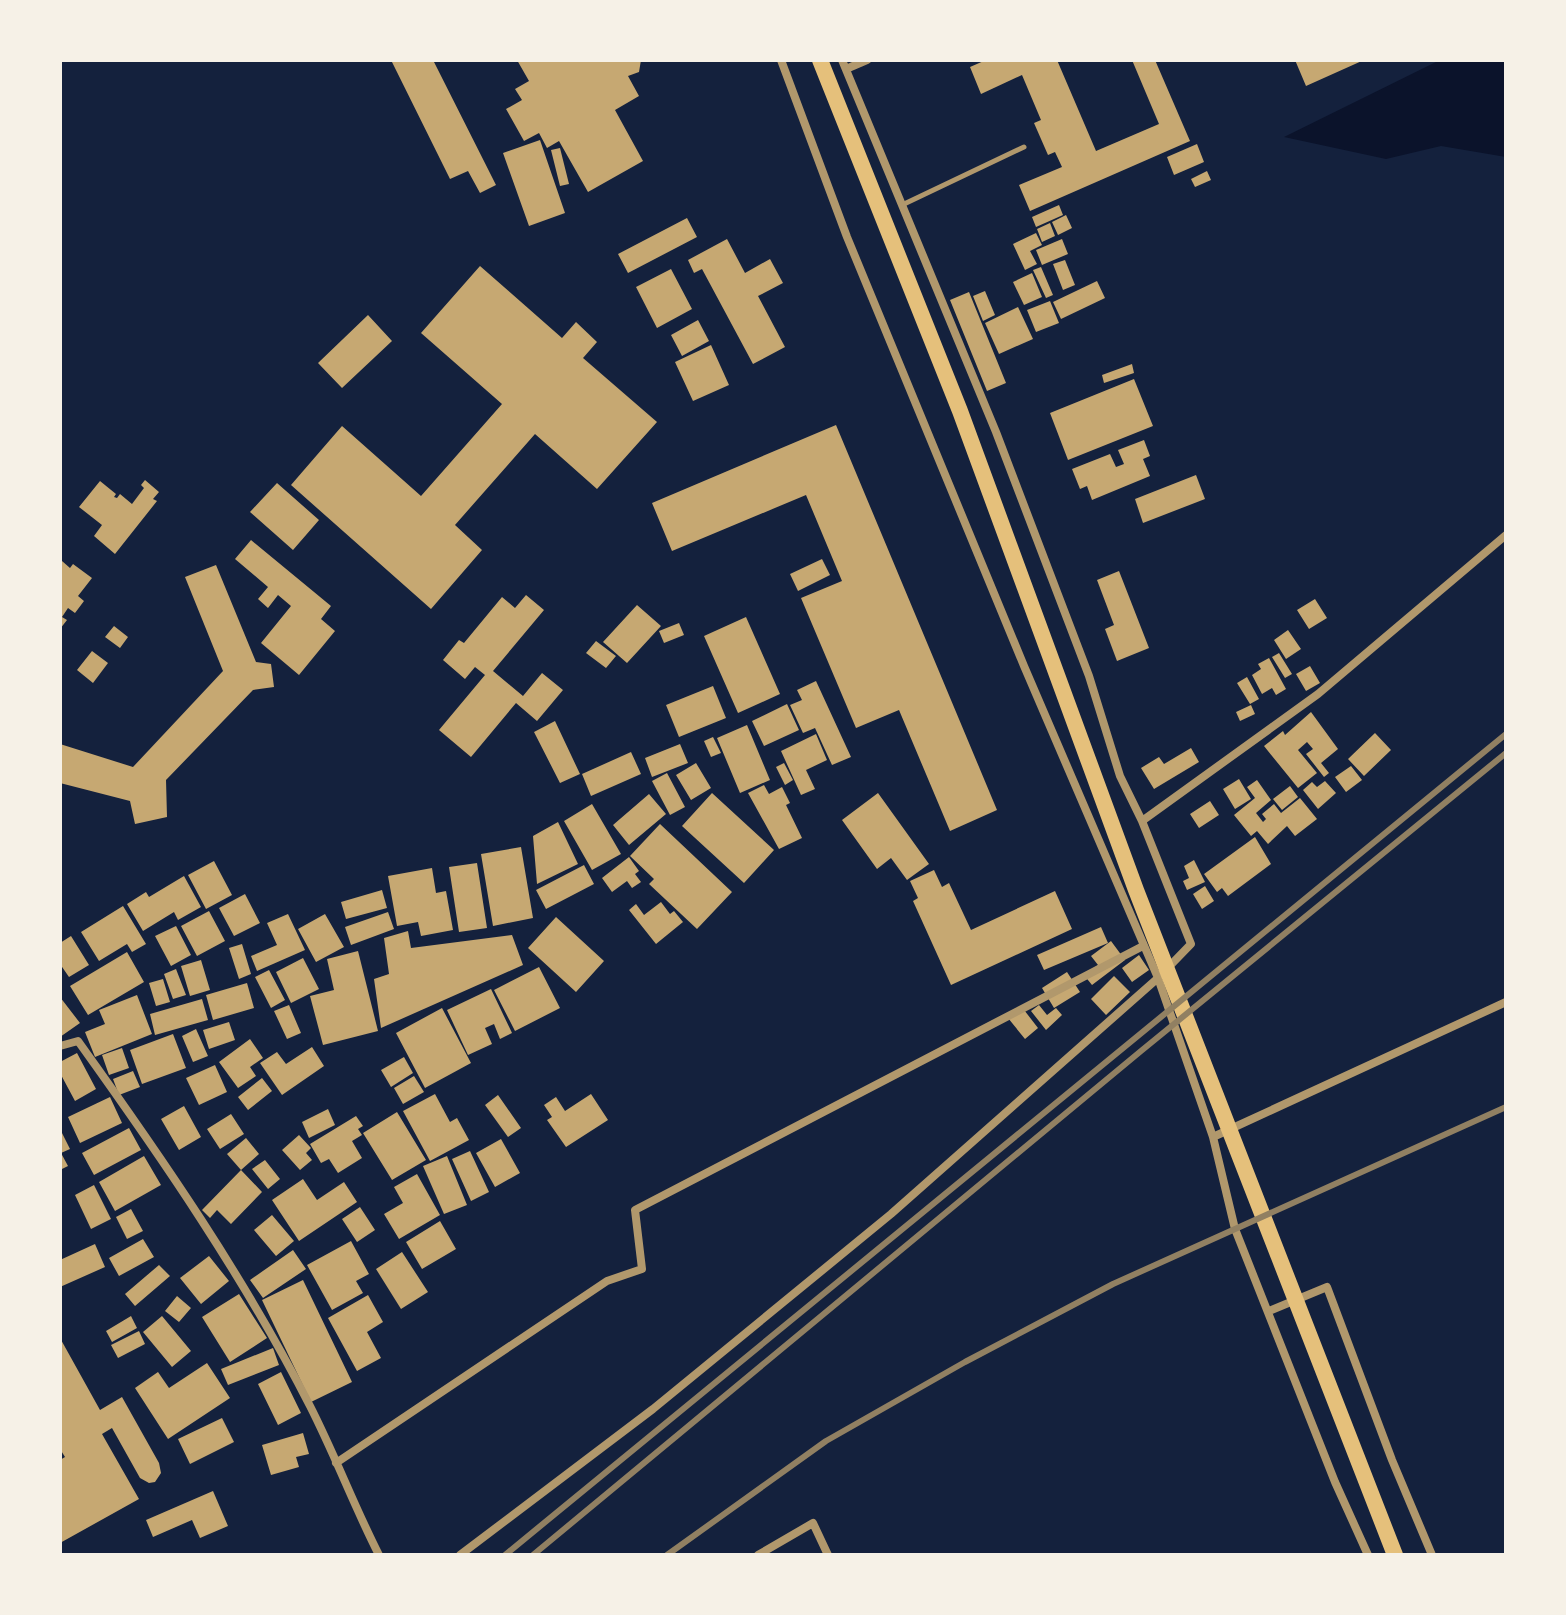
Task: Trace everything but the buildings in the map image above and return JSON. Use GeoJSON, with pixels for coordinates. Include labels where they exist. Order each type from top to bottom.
{"type":"FeatureCollection","features":[{"type":"Feature","properties":{"kind":"main road"},"geometry":{"type":"LineString","coordinates":[[820,60],[960,411],[1142,904],[1395,1555]]}},
{"type":"Feature","properties":{"kind":"street"},"geometry":{"type":"LineString","coordinates":[[781,60],[853,251],[1158,978],[1213,1137],[1235,1229],[1335,1482],[1368,1555]]}},
{"type":"Feature","properties":{"kind":"street"},"geometry":{"type":"LineString","coordinates":[[460,1555],[653,1409],[891,1214],[1158,978],[1191,944],[1142,821],[1120,776],[1089,676],[996,432],[844,64],[867,60]]}},
{"type":"Feature","properties":{"kind":"street"},"geometry":{"type":"LineString","coordinates":[[1142,821],[1318,694],[1506,535]]}},
{"type":"Feature","properties":{"kind":"street"},"geometry":{"type":"LineString","coordinates":[[336,1463],[607,1281],[642,1269],[635,1210],[1143,946]]}},
{"type":"Feature","properties":{"kind":"street"},"geometry":{"type":"LineString","coordinates":[[1213,1137],[1506,1002]]}},
{"type":"Feature","properties":{"kind":"street"},"geometry":{"type":"LineString","coordinates":[[60,1046],[78,1041],[233,1267],[310,1406],[379,1555]]}},
{"type":"Feature","properties":{"kind":"street"},"geometry":{"type":"LineString","coordinates":[[1269,1311],[1327,1287],[1392,1460],[1432,1555]]}},
{"type":"Feature","properties":{"kind":"street"},"geometry":{"type":"LineString","coordinates":[[758,1555],[813,1523],[828,1555]]}},
{"type":"Feature","properties":{"kind":"lane"},"geometry":{"type":"LineString","coordinates":[[902,205],[1024,147]]}},
{"type":"Feature","properties":{"kind":"water"},"geometry":{"type":"Polygon","coordinates":[[[1440,60],[1506,60],[1506,157],[1441,146],[1386,159],[1284,137],[1440,60]]]}},
{"type":"Feature","properties":{"kind":"railway"},"geometry":{"type":"LineString","coordinates":[[505,1555],[1506,734]]}},
{"type":"Feature","properties":{"kind":"railway"},"geometry":{"type":"LineString","coordinates":[[533,1555],[1506,753]]}},
{"type":"Feature","properties":{"kind":"railway"},"geometry":{"type":"LineString","coordinates":[[667,1555],[826,1441],[965,1362],[1113,1284],[1506,1107]]}}]}
